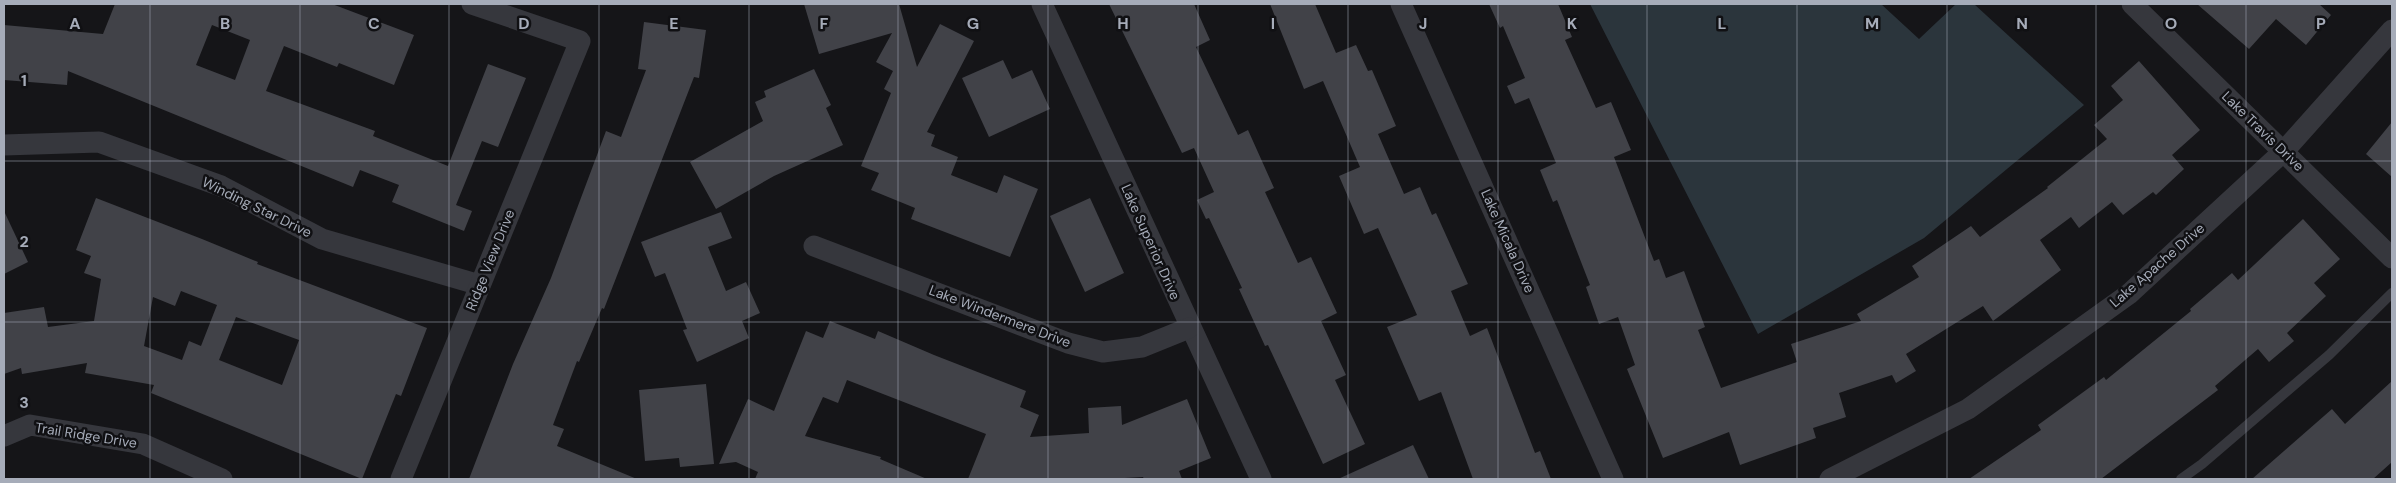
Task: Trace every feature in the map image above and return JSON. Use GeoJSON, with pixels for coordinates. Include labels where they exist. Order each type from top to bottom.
{"type":"FeatureCollection","features":[{"type":"Feature","properties":{"kind":"street","name":"Ridge View Drive"},"geometry":{"type":"LineString","coordinates":[[401,479],[580,41],[472,4]]}},
{"type":"Feature","properties":{"kind":"street","name":"Lake Superior Drive"},"geometry":{"type":"LineString","coordinates":[[1042,4],[1261,479]]}},
{"type":"Feature","properties":{"kind":"street","name":"Lake Micala Drive"},"geometry":{"type":"LineString","coordinates":[[1401,4],[1613,479]]}},
{"type":"Feature","properties":{"kind":"street","name":"Lake Travis Drive"},"geometry":{"type":"LineString","coordinates":[[2132,4],[2392,258]]}},
{"type":"Feature","properties":{"kind":"street","name":"Lake Apache Drive"},"geometry":{"type":"LineString","coordinates":[[1830,479],[1968,409],[2129,294],[2284,152],[2392,30]]}},
{"type":"Feature","properties":{"kind":"street","name":"Winding Star Drive"},"geometry":{"type":"LineString","coordinates":[[4,145],[99,142],[221,186],[322,239],[480,285]]}},
{"type":"Feature","properties":{"kind":"street","name":"Lake Windermere Drive"},"geometry":{"type":"LineString","coordinates":[[814,246],[1068,343],[1103,352],[1142,347],[1190,328]]}},
{"type":"Feature","properties":{"kind":"street","name":"Trail Ridge Drive"},"geometry":{"type":"LineString","coordinates":[[4,436],[30,425],[143,444],[222,479]]}},
{"type":"Feature","properties":{"kind":"lane"},"geometry":{"type":"LineString","coordinates":[[2181,479],[2202,464],[2329,355],[2392,292]]}},
{"type":"Feature","properties":{"kind":"shaded area"},"geometry":{"type":"Polygon","coordinates":[[[1590,4],[1881,4],[1919,39],[1956,4],[1974,4],[2084,105],[1924,238],[1758,334],[1590,4]]]}},
{"type":"Feature","properties":{"kind":"building"},"geometry":{"type":"Polygon","coordinates":[[[115,4],[332,4],[414,35],[394,85],[339,63],[337,67],[284,46],[266,91],[375,131],[373,136],[448,166],[488,64],[526,78],[498,147],[482,141],[456,205],[472,211],[464,231],[392,202],[399,185],[360,170],[353,187],[68,71],[67,85],[4,80],[4,25],[103,34],[115,4]],[[212,25],[196,65],[235,80],[250,40],[212,25]]]}},
{"type":"Feature","properties":{"kind":"building"},"geometry":{"type":"Polygon","coordinates":[[[804,4],[899,4],[917,67],[940,24],[974,41],[927,132],[935,135],[931,146],[958,157],[951,175],[997,193],[1004,175],[1038,189],[1010,257],[911,219],[915,208],[871,190],[879,173],[861,166],[891,93],[884,89],[893,71],[876,62],[892,33],[819,54],[804,4]]]}},
{"type":"Feature","properties":{"kind":"building"},"geometry":{"type":"Polygon","coordinates":[[[1109,4],[1194,4],[1210,40],[1196,47],[1238,135],[1248,130],[1274,188],[1265,192],[1298,263],[1311,257],[1337,313],[1321,321],[1346,375],[1335,380],[1365,444],[1323,464],[1268,345],[1265,346],[1239,289],[1242,288],[1209,218],[1206,219],[1197,200],[1214,192],[1194,148],[1182,153],[1109,4]]]}},
{"type":"Feature","properties":{"kind":"building"},"geometry":{"type":"Polygon","coordinates":[[[1270,4],[1315,4],[1336,53],[1356,45],[1368,71],[1372,70],[1396,126],[1378,134],[1404,194],[1420,187],[1432,215],[1436,213],[1468,284],[1451,291],[1470,336],[1487,328],[1535,453],[1540,451],[1551,479],[1473,479],[1441,392],[1419,401],[1387,327],[1417,315],[1378,228],[1364,234],[1339,176],[1360,167],[1323,81],[1304,89],[1270,4]]]}},
{"type":"Feature","properties":{"kind":"building"},"geometry":{"type":"Polygon","coordinates":[[[1489,4],[1558,4],[1572,37],[1565,40],[1596,108],[1611,102],[1631,150],[1614,157],[1654,261],[1659,259],[1666,278],[1684,271],[1705,327],[1698,330],[1721,388],[1797,362],[1791,344],[1861,321],[1857,314],[1919,277],[1912,266],[1971,226],[1980,237],[2048,188],[2107,139],[2094,125],[2123,100],[2111,86],[2139,61],[2200,130],[2172,155],[2184,169],[2156,195],[2153,192],[2123,215],[2112,202],[2079,228],[2071,217],[2040,240],[2061,270],[1993,321],[1983,306],[1906,354],[1916,371],[1896,383],[1892,375],[1839,393],[1846,417],[1813,428],[1816,438],[1740,465],[1729,432],[1663,458],[1627,369],[1635,365],[1618,317],[1599,324],[1586,287],[1590,285],[1557,200],[1553,202],[1540,170],[1556,163],[1529,98],[1515,104],[1507,86],[1525,78],[1503,26],[1500,28],[1489,4]]]}},
{"type":"Feature","properties":{"kind":"building"},"geometry":{"type":"Polygon","coordinates":[[[2197,4],[2319,4],[2331,15],[2306,45],[2276,19],[2249,49],[2197,4]]]}},
{"type":"Feature","properties":{"kind":"building"},"geometry":{"type":"Polygon","coordinates":[[[644,22],[706,30],[699,78],[694,77],[604,309],[602,308],[579,362],[577,361],[553,425],[564,429],[557,446],[637,479],[469,479],[513,364],[551,278],[606,131],[621,137],[646,70],[638,69],[644,22]]]}},
{"type":"Feature","properties":{"kind":"building"},"geometry":{"type":"Polygon","coordinates":[[[1003,60],[1012,79],[1032,70],[1050,109],[989,137],[962,78],[1003,60]]]}},
{"type":"Feature","properties":{"kind":"building"},"geometry":{"type":"Polygon","coordinates":[[[814,69],[831,105],[826,108],[843,145],[774,176],[716,209],[690,162],[763,121],[755,102],[766,97],[764,91],[814,69]]]}},
{"type":"Feature","properties":{"kind":"building"},"geometry":{"type":"Polygon","coordinates":[[[2392,122],[2392,177],[2366,154],[2392,122]]]}},
{"type":"Feature","properties":{"kind":"building"},"geometry":{"type":"Polygon","coordinates":[[[96,198],[202,239],[258,262],[257,264],[427,328],[401,396],[396,394],[362,479],[151,393],[154,385],[85,373],[87,363],[22,374],[21,368],[4,374],[4,313],[44,307],[48,327],[94,321],[101,279],[84,273],[91,256],[76,250],[96,198]],[[181,291],[175,306],[153,297],[144,346],[182,360],[189,341],[201,346],[217,305],[181,291]],[[236,317],[219,360],[282,385],[299,340],[236,317]]]}},
{"type":"Feature","properties":{"kind":"building"},"geometry":{"type":"Polygon","coordinates":[[[1090,198],[1124,273],[1085,292],[1050,216],[1090,198]]]}},
{"type":"Feature","properties":{"kind":"building"},"geometry":{"type":"Polygon","coordinates":[[[4,211],[28,262],[4,274],[4,211]]]}},
{"type":"Feature","properties":{"kind":"building"},"geometry":{"type":"Polygon","coordinates":[[[721,212],[732,238],[708,247],[726,291],[746,282],[760,313],[742,321],[749,338],[697,362],[683,330],[687,329],[665,273],[655,277],[641,242],[721,212]]]}},
{"type":"Feature","properties":{"kind":"building"},"geometry":{"type":"Polygon","coordinates":[[[2303,219],[2340,259],[2314,283],[2326,296],[2287,333],[2294,341],[2269,362],[2258,349],[2215,386],[2218,390],[2101,479],[1969,479],[2041,430],[2038,425],[2104,377],[2106,380],[2191,311],[2190,309],[2232,273],[2238,280],[2303,219]]]}},
{"type":"Feature","properties":{"kind":"building"},"geometry":{"type":"Polygon","coordinates":[[[830,321],[875,339],[878,331],[1026,391],[1020,407],[1039,415],[1030,437],[1089,433],[1088,408],[1121,406],[1122,425],[1187,399],[1211,458],[1179,471],[1182,479],[1144,479],[1143,477],[1107,479],[968,479],[986,434],[847,380],[838,403],[823,397],[805,436],[881,457],[880,459],[927,479],[755,479],[758,472],[736,462],[719,464],[748,399],[774,411],[806,331],[823,338],[830,321]]]}},
{"type":"Feature","properties":{"kind":"building"},"geometry":{"type":"Polygon","coordinates":[[[2392,381],[2392,462],[2373,479],[2252,479],[2332,409],[2345,424],[2392,381]]]}},
{"type":"Feature","properties":{"kind":"building"},"geometry":{"type":"Polygon","coordinates":[[[706,384],[714,464],[680,467],[679,458],[645,461],[639,390],[706,384]]]}},
{"type":"Feature","properties":{"kind":"building"},"geometry":{"type":"Polygon","coordinates":[[[1413,445],[1429,479],[1338,479],[1413,445]]]}}]}
